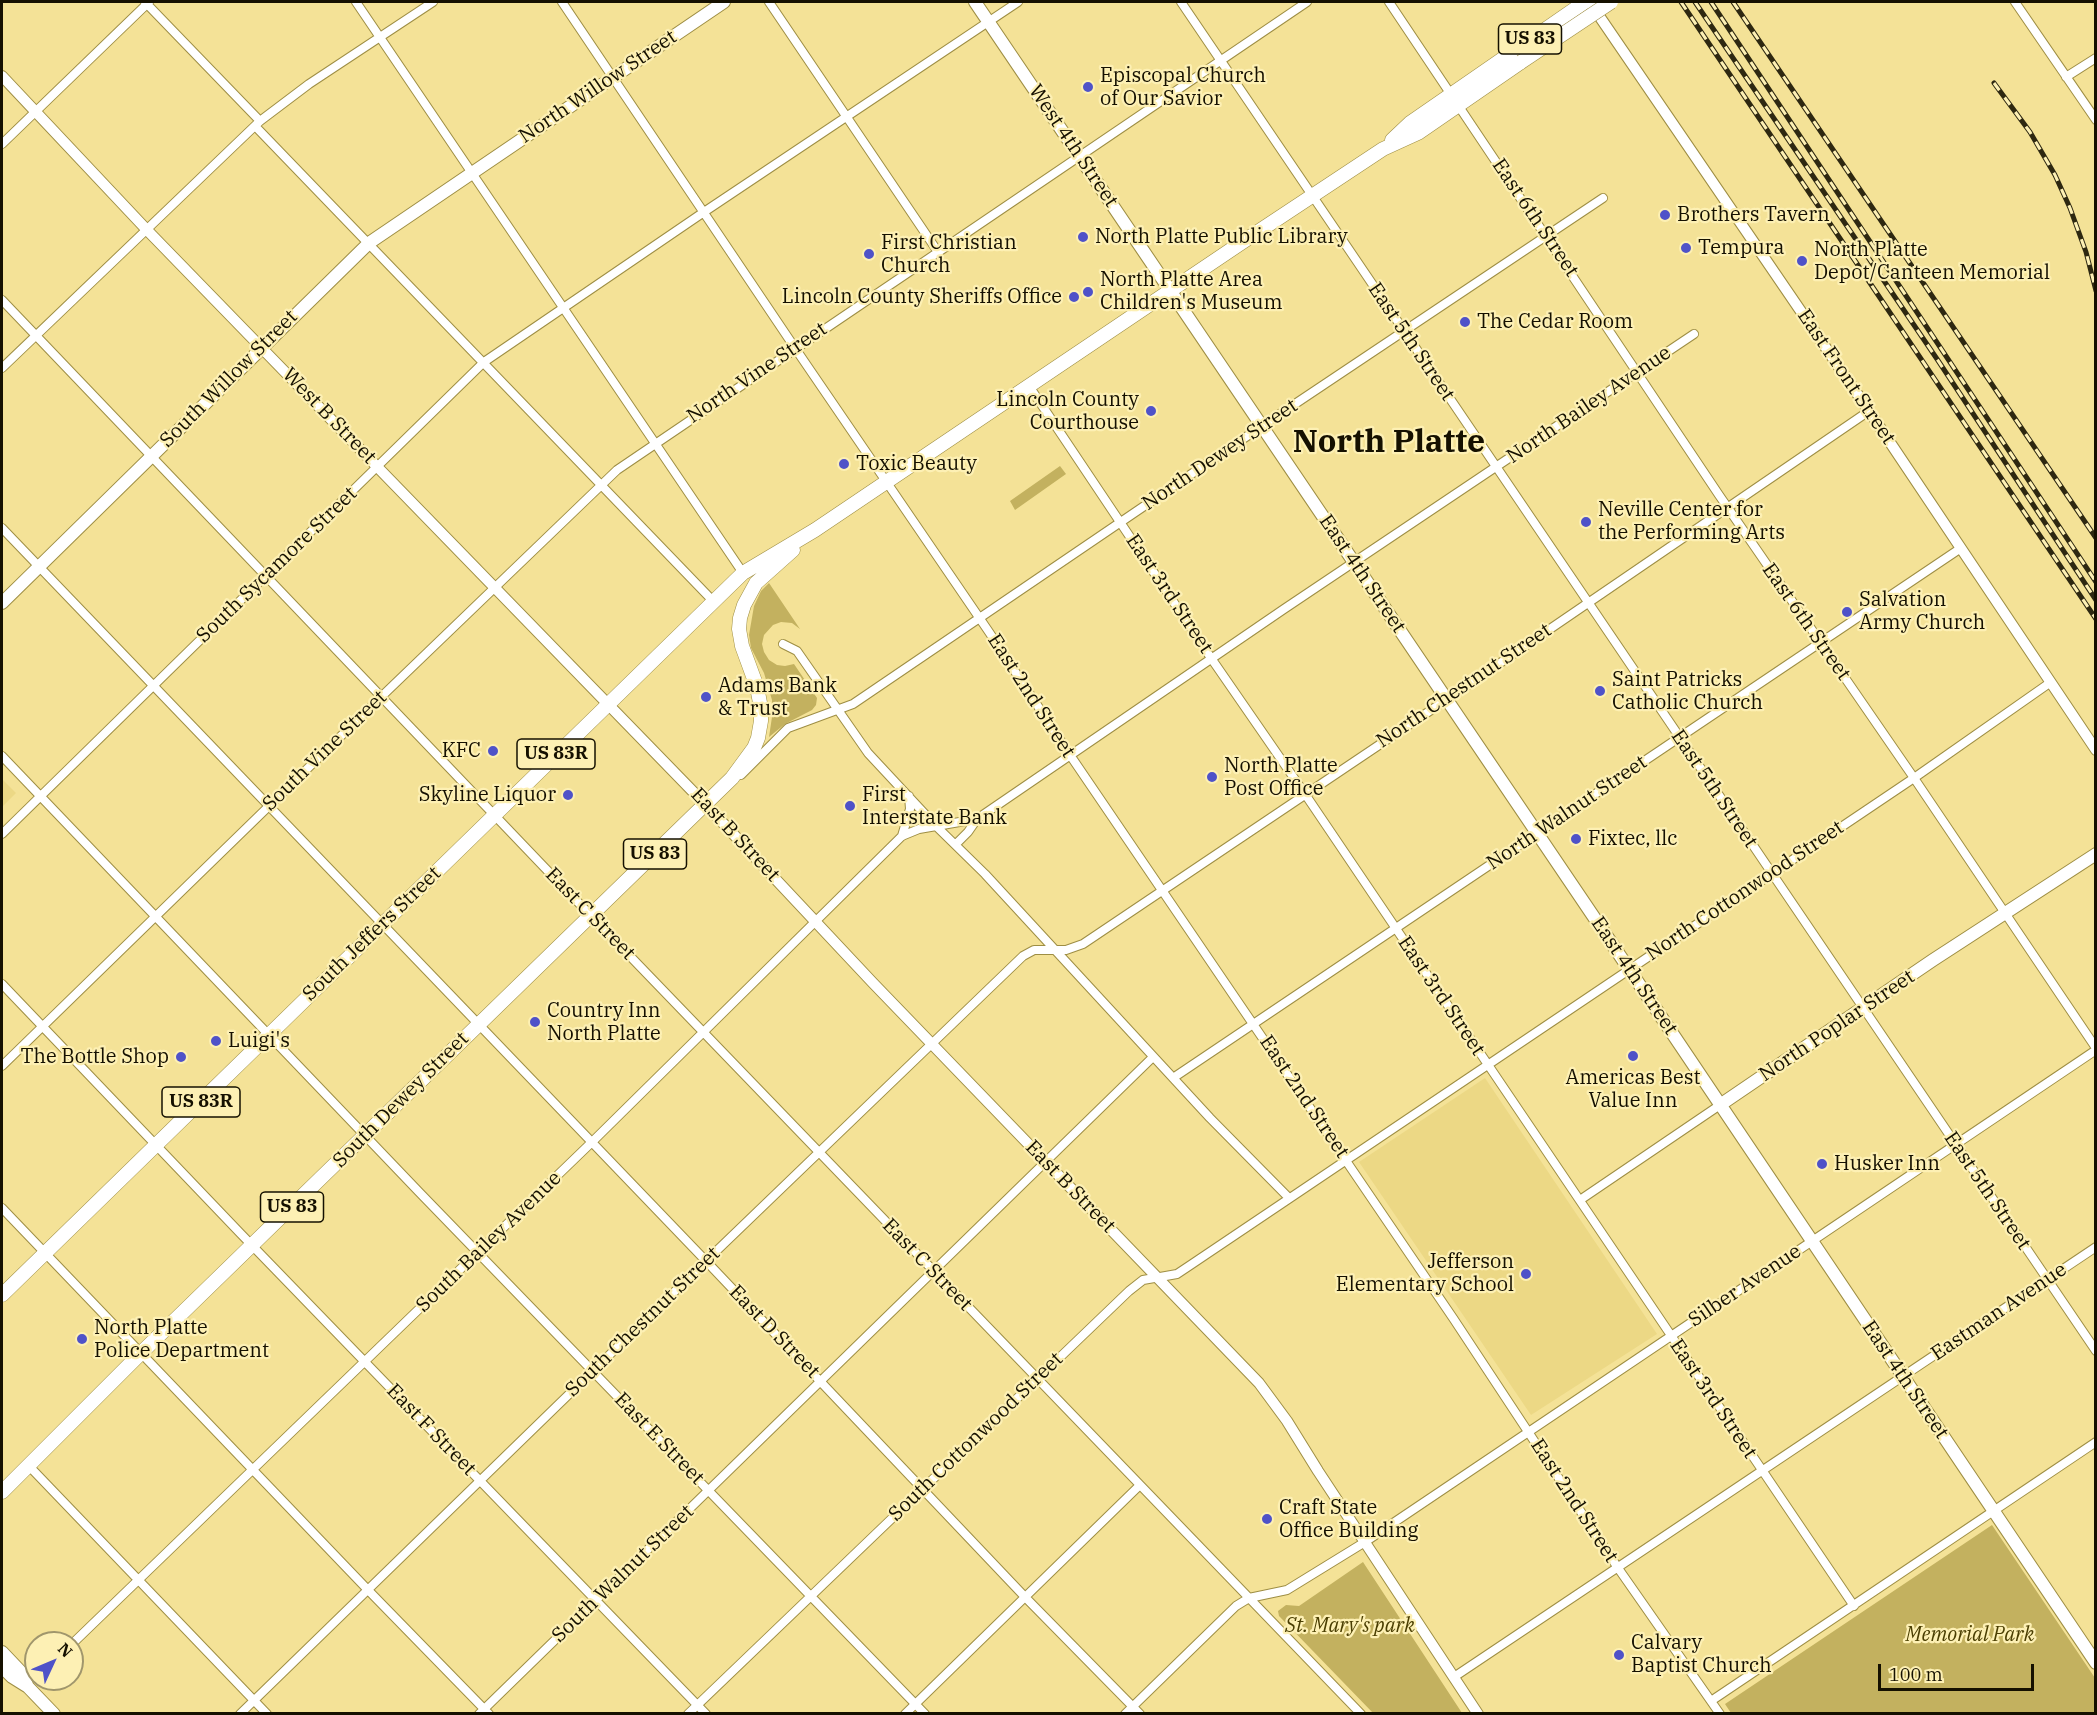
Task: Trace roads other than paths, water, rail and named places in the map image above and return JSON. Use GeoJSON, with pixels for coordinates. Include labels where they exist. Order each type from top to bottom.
{"type":"FeatureCollection","features":[{"type":"Feature","properties":{"kind":"highway","name":"US 83"},"geometry":{"type":"LineString","coordinates":[[1478,83],[1611,2]]}},
{"type":"Feature","properties":{"kind":"highway","name":"US 83"},"geometry":{"type":"LineString","coordinates":[[815,530],[1383,149],[1418,133],[1456,99],[1589,3]]}},
{"type":"Feature","properties":{"kind":"highway","name":"US 83R"},"geometry":{"type":"LineString","coordinates":[[742,573],[815,530]]}},
{"type":"Feature","properties":{"kind":"highway","name":"South Dewey Street"},"geometry":{"type":"LineString","coordinates":[[2,1492],[141,1353],[725,785],[754,748],[761,728],[761,708],[739,629],[744,605],[756,583],[815,530]]}},
{"type":"Feature","properties":{"kind":"highway","name":"South Jeffers Street"},"geometry":{"type":"LineString","coordinates":[[2,1295],[742,573]]}},
{"type":"Feature","properties":{"kind":"main road","name":"North Willow Street"},"geometry":{"type":"LineString","coordinates":[[471,172],[724,2]]}},
{"type":"Feature","properties":{"kind":"main road","name":"West 4th Street"},"geometry":{"type":"LineString","coordinates":[[975,2],[1171,291]]}},
{"type":"Feature","properties":{"kind":"main road","name":"South Willow Street"},"geometry":{"type":"LineString","coordinates":[[2,603],[369,243],[471,172]]}},
{"type":"Feature","properties":{"kind":"main road","name":"East 4th Street"},"geometry":{"type":"LineString","coordinates":[[1171,291],[1538,833],[1902,1377],[1994,1512],[2091,1645],[2096,1663]]}},
{"type":"Feature","properties":{"kind":"main road","name":"North Poplar Street"},"geometry":{"type":"LineString","coordinates":[[1720,1105],[1862,1008],[2096,854]]}},
{"type":"Feature","properties":{"kind":"main road"},"geometry":{"type":"LineString","coordinates":[[2,1652],[24,1675]]}},
{"type":"Feature","properties":{"kind":"main road"},"geometry":{"type":"LineString","coordinates":[[2,1666],[12,1677],[24,1681]]}},
{"type":"Feature","properties":{"kind":"main road"},"geometry":{"type":"LineString","coordinates":[[38,1691],[54,1713]]}},
{"type":"Feature","properties":{"kind":"street"},"geometry":{"type":"LineString","coordinates":[[2,144],[147,2],[369,243],[713,601]]}},
{"type":"Feature","properties":{"kind":"street"},"geometry":{"type":"LineString","coordinates":[[356,2],[742,573]]}},
{"type":"Feature","properties":{"kind":"street"},"geometry":{"type":"LineString","coordinates":[[2,368],[257,124],[309,84],[433,2]]}},
{"type":"Feature","properties":{"kind":"street","name":"East 2nd Street"},"geometry":{"type":"LineString","coordinates":[[562,2],[1718,1713]]}},
{"type":"Feature","properties":{"kind":"street"},"geometry":{"type":"LineString","coordinates":[[769,2],[938,252]]}},
{"type":"Feature","properties":{"kind":"street","name":"South Sycamore Street"},"geometry":{"type":"LineString","coordinates":[[2,834],[484,362],[1018,2]]}},
{"type":"Feature","properties":{"kind":"street","name":"East 5th Street"},"geometry":{"type":"LineString","coordinates":[[1181,2],[2096,1351]]}},
{"type":"Feature","properties":{"kind":"street","name":"North Vine Street"},"geometry":{"type":"LineString","coordinates":[[654,443],[1307,2]]}},
{"type":"Feature","properties":{"kind":"street","name":"East 6th Street"},"geometry":{"type":"LineString","coordinates":[[1389,2],[1727,507],[1914,778],[2096,1049]]}},
{"type":"Feature","properties":{"kind":"street"},"geometry":{"type":"LineString","coordinates":[[2015,2],[2096,120]]}},
{"type":"Feature","properties":{"kind":"street","name":"East Front Street"},"geometry":{"type":"LineString","coordinates":[[1589,3],[1869,411],[2096,750]]}},
{"type":"Feature","properties":{"kind":"street"},"geometry":{"type":"LineString","coordinates":[[2066,77],[2096,58]]}},
{"type":"Feature","properties":{"kind":"street","name":"West B Street"},"geometry":{"type":"LineString","coordinates":[[2,76],[146,229],[608,704]]}},
{"type":"Feature","properties":{"kind":"street","name":"North Dewey Street"},"geometry":{"type":"LineString","coordinates":[[837,709],[858,701],[1262,426],[1603,198]]}},
{"type":"Feature","properties":{"kind":"street","name":"East C Street"},"geometry":{"type":"LineString","coordinates":[[2,300],[591,916],[1361,1713]]}},
{"type":"Feature","properties":{"kind":"street","name":"North Bailey Avenue"},"geometry":{"type":"LineString","coordinates":[[956,844],[977,819],[1211,658],[1694,334]]}},
{"type":"Feature","properties":{"kind":"street","name":"East 3rd Street"},"geometry":{"type":"LineString","coordinates":[[1029,386],[1854,1606]]}},
{"type":"Feature","properties":{"kind":"street","name":"North Chestnut Street"},"geometry":{"type":"LineString","coordinates":[[1055,950],[1066,950],[1083,944],[1869,411]]}},
{"type":"Feature","properties":{"kind":"street","name":"South Vine Street"},"geometry":{"type":"LineString","coordinates":[[2,1066],[601,484],[654,443]]}},
{"type":"Feature","properties":{"kind":"street","name":"East D Street"},"geometry":{"type":"LineString","coordinates":[[2,528],[821,1381],[1025,1597],[1140,1713]]}},
{"type":"Feature","properties":{"kind":"street","name":"North Walnut Street"},"geometry":{"type":"LineString","coordinates":[[1173,1078],[1961,548]]}},
{"type":"Feature","properties":{"kind":"street"},"geometry":{"type":"LineString","coordinates":[[783,644],[797,651],[868,753],[936,826],[956,844],[1153,1057],[1289,1198]]}},
{"type":"Feature","properties":{"kind":"street","name":"North Cottonwood Street"},"geometry":{"type":"LineString","coordinates":[[1289,1198],[1914,778],[2051,682]]}},
{"type":"Feature","properties":{"kind":"street","name":"East B Street"},"geometry":{"type":"LineString","coordinates":[[608,704],[931,1044],[1259,1383],[1287,1421],[1478,1713]]}},
{"type":"Feature","properties":{"kind":"street","name":"South Dewey Street"},"geometry":{"type":"LineString","coordinates":[[725,785],[734,782],[789,728],[837,709]]}},
{"type":"Feature","properties":{"kind":"street","name":"East E Street"},"geometry":{"type":"LineString","coordinates":[[2,756],[477,1252],[926,1713]]}},
{"type":"Feature","properties":{"kind":"street"},"geometry":{"type":"LineString","coordinates":[[902,836],[910,809],[909,796]]}},
{"type":"Feature","properties":{"kind":"street","name":"North Bailey Avenue"},"geometry":{"type":"LineString","coordinates":[[936,826],[977,819]]}},
{"type":"Feature","properties":{"kind":"street","name":"South Bailey Avenue"},"geometry":{"type":"LineString","coordinates":[[84,1633],[592,1142],[902,836],[919,829],[936,826]]}},
{"type":"Feature","properties":{"kind":"street","name":"South Chestnut Street"},"geometry":{"type":"LineString","coordinates":[[240,1713],[1023,956],[1034,950],[1055,950]]}},
{"type":"Feature","properties":{"kind":"street","name":"East F Street"},"geometry":{"type":"LineString","coordinates":[[2,984],[706,1713]]}},
{"type":"Feature","properties":{"kind":"street","name":"Silber Avenue"},"geometry":{"type":"LineString","coordinates":[[1249,1598],[1287,1590],[1365,1542],[2096,1049]]}},
{"type":"Feature","properties":{"kind":"street","name":"South Walnut Street"},"geometry":{"type":"LineString","coordinates":[[484,1712],[708,1490],[1153,1057]]}},
{"type":"Feature","properties":{"kind":"street","name":"North Poplar Street"},"geometry":{"type":"LineString","coordinates":[[1580,1200],[1720,1105]]}},
{"type":"Feature","properties":{"kind":"street","name":"South Cottonwood Street"},"geometry":{"type":"LineString","coordinates":[[688,1713],[1129,1291],[1143,1280],[1180,1272],[1289,1198]]}},
{"type":"Feature","properties":{"kind":"street"},"geometry":{"type":"LineString","coordinates":[[2,1208],[484,1712]]}},
{"type":"Feature","properties":{"kind":"street","name":"Eastman Avenue"},"geometry":{"type":"LineString","coordinates":[[1454,1677],[2096,1247]]}},
{"type":"Feature","properties":{"kind":"street"},"geometry":{"type":"LineString","coordinates":[[1712,1701],[2096,1442]]}},
{"type":"Feature","properties":{"kind":"street"},"geometry":{"type":"LineString","coordinates":[[29,1466],[267,1713]]}},
{"type":"Feature","properties":{"kind":"street"},"geometry":{"type":"LineString","coordinates":[[905,1713],[1140,1485]]}},
{"type":"Feature","properties":{"kind":"street"},"geometry":{"type":"LineString","coordinates":[[1125,1713],[1236,1606],[1249,1598]]}},
{"type":"Feature","properties":{"kind":"street"},"geometry":{"type":"LineString","coordinates":[[1346,1713],[1354,1706]]}},
{"type":"Feature","properties":{"kind":"railway"},"geometry":{"type":"LineString","coordinates":[[1681,2],[2096,619]]}},
{"type":"Feature","properties":{"kind":"railway"},"geometry":{"type":"LineString","coordinates":[[1695,2],[1937,359],[2096,600]]}},
{"type":"Feature","properties":{"kind":"railway"},"geometry":{"type":"LineString","coordinates":[[1711,2],[2096,582]]}},
{"type":"Feature","properties":{"kind":"railway"},"geometry":{"type":"LineString","coordinates":[[1733,2],[2096,538]]}},
{"type":"Feature","properties":{"kind":"railway"},"geometry":{"type":"LineString","coordinates":[[1994,83],[2030,132],[2055,175],[2086,252],[2096,291]]}},
{"type":"Feature","properties":{"kind":"place","name":"Episcopal Church of Our Savior"},"geometry":{"type":"Point","coordinates":[1088,87]}},
{"type":"Feature","properties":{"kind":"place","name":"Brothers Tavern"},"geometry":{"type":"Point","coordinates":[1665,215]}},
{"type":"Feature","properties":{"kind":"place","name":"North Platte Public Library"},"geometry":{"type":"Point","coordinates":[1083,237]}},
{"type":"Feature","properties":{"kind":"place","name":"Tempura"},"geometry":{"type":"Point","coordinates":[1686,248]}},
{"type":"Feature","properties":{"kind":"place","name":"First Christian Church"},"geometry":{"type":"Point","coordinates":[869,254]}},
{"type":"Feature","properties":{"kind":"place","name":"North Platte Depot/Canteen Memorial"},"geometry":{"type":"Point","coordinates":[1802,261]}},
{"type":"Feature","properties":{"kind":"place","name":"North Platte Area Children's Museum"},"geometry":{"type":"Point","coordinates":[1088,292]}},
{"type":"Feature","properties":{"kind":"place","name":"Lincoln County Sheriffs Office"},"geometry":{"type":"Point","coordinates":[1074,297]}},
{"type":"Feature","properties":{"kind":"place","name":"The Cedar Room"},"geometry":{"type":"Point","coordinates":[1465,322]}},
{"type":"Feature","properties":{"kind":"place","name":"Lincoln County Courthouse"},"geometry":{"type":"Point","coordinates":[1151,411]}},
{"type":"Feature","properties":{"kind":"place","name":"Toxic Beauty"},"geometry":{"type":"Point","coordinates":[844,464]}},
{"type":"Feature","properties":{"kind":"place","name":"Neville Center for the Performing Arts"},"geometry":{"type":"Point","coordinates":[1586,522]}},
{"type":"Feature","properties":{"kind":"place","name":"Salvation Army Church"},"geometry":{"type":"Point","coordinates":[1847,612]}},
{"type":"Feature","properties":{"kind":"place","name":"Saint Patricks Catholic Church"},"geometry":{"type":"Point","coordinates":[1600,691]}},
{"type":"Feature","properties":{"kind":"place","name":"Adams Bank & Trust"},"geometry":{"type":"Point","coordinates":[706,697]}},
{"type":"Feature","properties":{"kind":"place","name":"KFC"},"geometry":{"type":"Point","coordinates":[493,751]}},
{"type":"Feature","properties":{"kind":"place","name":"North Platte Post Office"},"geometry":{"type":"Point","coordinates":[1212,777]}},
{"type":"Feature","properties":{"kind":"place","name":"Skyline Liquor"},"geometry":{"type":"Point","coordinates":[568,795]}},
{"type":"Feature","properties":{"kind":"place","name":"First Interstate Bank"},"geometry":{"type":"Point","coordinates":[850,806]}},
{"type":"Feature","properties":{"kind":"place","name":"Fixtec, llc"},"geometry":{"type":"Point","coordinates":[1576,839]}},
{"type":"Feature","properties":{"kind":"place","name":"Country Inn North Platte"},"geometry":{"type":"Point","coordinates":[535,1022]}},
{"type":"Feature","properties":{"kind":"place","name":"Luigi's"},"geometry":{"type":"Point","coordinates":[216,1041]}},
{"type":"Feature","properties":{"kind":"place","name":"Americas Best Value Inn"},"geometry":{"type":"Point","coordinates":[1633,1056]}},
{"type":"Feature","properties":{"kind":"place","name":"The Bottle Shop"},"geometry":{"type":"Point","coordinates":[181,1057]}},
{"type":"Feature","properties":{"kind":"place","name":"Husker Inn"},"geometry":{"type":"Point","coordinates":[1822,1164]}},
{"type":"Feature","properties":{"kind":"place","name":"Jefferson Elementary School"},"geometry":{"type":"Point","coordinates":[1526,1274]}},
{"type":"Feature","properties":{"kind":"place","name":"North Platte Police Department"},"geometry":{"type":"Point","coordinates":[82,1339]}},
{"type":"Feature","properties":{"kind":"place","name":"Craft State Office Building"},"geometry":{"type":"Point","coordinates":[1267,1519]}},
{"type":"Feature","properties":{"kind":"place","name":"Calvary Baptist Church"},"geometry":{"type":"Point","coordinates":[1619,1655]}},
{"type":"Feature","properties":{"kind":"district","name":"North Platte"},"geometry":{"type":"Point","coordinates":[1389,443]}},
{"type":"Feature","properties":{"kind":"park label","name":"St. Mary's park"},"geometry":{"type":"Point","coordinates":[1350,1626]}},
{"type":"Feature","properties":{"kind":"park label","name":"Memorial Park"},"geometry":{"type":"Point","coordinates":[1970,1635]}}]}
